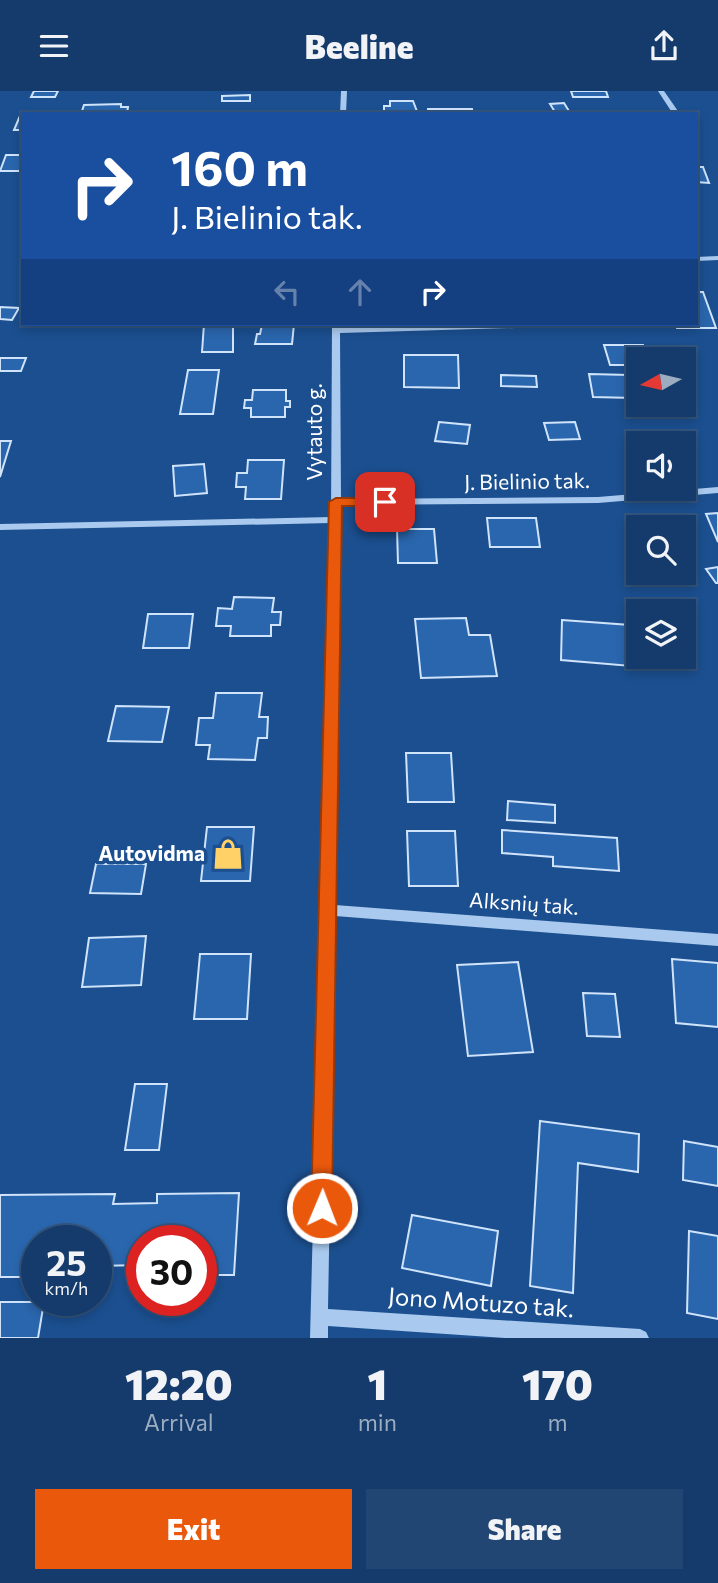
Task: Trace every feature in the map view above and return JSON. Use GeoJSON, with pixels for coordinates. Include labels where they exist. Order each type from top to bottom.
{"type":"FeatureCollection","features":[{"type":"Feature","properties":{"kind":"street"},"geometry":{"type":"LineString","coordinates":[[343,112],[344,91]]}},
{"type":"Feature","properties":{"kind":"street"},"geometry":{"type":"LineString","coordinates":[[661,91],[676,112]]}},
{"type":"Feature","properties":{"kind":"street"},"geometry":{"type":"LineString","coordinates":[[698,259],[718,258]]}},
{"type":"Feature","properties":{"kind":"street"},"geometry":{"type":"LineString","coordinates":[[336,327],[406,326]]}},
{"type":"Feature","properties":{"kind":"street","name":"Vytauto g."},"geometry":{"type":"LineString","coordinates":[[319,1338],[336,520],[336,327]]}},
{"type":"Feature","properties":{"kind":"street","name":"J. Bielinio tak."},"geometry":{"type":"LineString","coordinates":[[336,502],[598,500],[718,490]]}},
{"type":"Feature","properties":{"kind":"street"},"geometry":{"type":"LineString","coordinates":[[0,527],[336,520]]}},
{"type":"Feature","properties":{"kind":"street","name":"Alksnių tak."},"geometry":{"type":"LineString","coordinates":[[328,910],[718,940]]}},
{"type":"Feature","properties":{"kind":"street","name":"Jono Motuzo tak."},"geometry":{"type":"LineString","coordinates":[[320,1317],[640,1338]]}},
{"type":"Feature","properties":{"kind":"building"},"geometry":{"type":"Polygon","coordinates":[[[34,91],[58,91],[55,97],[31,97],[34,91]]]}},
{"type":"Feature","properties":{"kind":"building"},"geometry":{"type":"Polygon","coordinates":[[[571,91],[606,91],[608,97],[573,97],[571,91]]]}},
{"type":"Feature","properties":{"kind":"building"},"geometry":{"type":"Polygon","coordinates":[[[250,95],[250,101],[222,101],[222,96],[250,95]]]}},
{"type":"Feature","properties":{"kind":"building"},"geometry":{"type":"Polygon","coordinates":[[[390,101],[413,101],[417,112],[384,112],[384,106],[390,106],[390,101]]]}},
{"type":"Feature","properties":{"kind":"building"},"geometry":{"type":"Polygon","coordinates":[[[564,103],[569,111],[555,112],[550,104],[564,103]]]}},
{"type":"Feature","properties":{"kind":"building"},"geometry":{"type":"Polygon","coordinates":[[[121,104],[121,107],[128,107],[127,112],[82,112],[84,105],[121,104]]]}},
{"type":"Feature","properties":{"kind":"building"},"geometry":{"type":"Polygon","coordinates":[[[428,109],[472,109],[473,112],[428,112],[428,109]]]}},
{"type":"Feature","properties":{"kind":"building"},"geometry":{"type":"Polygon","coordinates":[[[22,111],[54,111],[54,112],[22,111]]]}},
{"type":"Feature","properties":{"kind":"building"},"geometry":{"type":"Polygon","coordinates":[[[21,113],[21,130],[14,130],[21,113]]]}},
{"type":"Feature","properties":{"kind":"building"},"geometry":{"type":"Polygon","coordinates":[[[6,155],[21,155],[21,171],[0,171],[6,155]]]}},
{"type":"Feature","properties":{"kind":"building"},"geometry":{"type":"Polygon","coordinates":[[[698,167],[703,167],[709,183],[698,182],[698,167]]]}},
{"type":"Feature","properties":{"kind":"building"},"geometry":{"type":"Polygon","coordinates":[[[698,292],[703,292],[716,328],[676,326],[698,326],[698,292]]]}},
{"type":"Feature","properties":{"kind":"building"},"geometry":{"type":"Polygon","coordinates":[[[0,307],[19,308],[12,320],[0,319],[0,307]]]}},
{"type":"Feature","properties":{"kind":"building"},"geometry":{"type":"Polygon","coordinates":[[[204,326],[233,326],[233,352],[202,352],[204,326]]]}},
{"type":"Feature","properties":{"kind":"building"},"geometry":{"type":"Polygon","coordinates":[[[262,326],[294,326],[292,344],[255,344],[257,334],[260,334],[262,326]]]}},
{"type":"Feature","properties":{"kind":"building"},"geometry":{"type":"Polygon","coordinates":[[[604,345],[643,345],[626,347],[626,365],[610,365],[604,345]]]}},
{"type":"Feature","properties":{"kind":"building"},"geometry":{"type":"Polygon","coordinates":[[[404,355],[458,355],[459,388],[404,387],[404,355]]]}},
{"type":"Feature","properties":{"kind":"building"},"geometry":{"type":"Polygon","coordinates":[[[0,358],[26,358],[21,371],[0,371],[0,358]]]}},
{"type":"Feature","properties":{"kind":"building"},"geometry":{"type":"Polygon","coordinates":[[[188,370],[219,370],[213,414],[180,414],[188,370]]]}},
{"type":"Feature","properties":{"kind":"building"},"geometry":{"type":"Polygon","coordinates":[[[589,374],[626,375],[626,398],[593,397],[589,374]]]}},
{"type":"Feature","properties":{"kind":"building"},"geometry":{"type":"Polygon","coordinates":[[[501,375],[536,376],[537,387],[501,386],[501,375]]]}},
{"type":"Feature","properties":{"kind":"building"},"geometry":{"type":"Polygon","coordinates":[[[253,390],[286,390],[286,401],[290,401],[290,407],[285,407],[285,417],[251,417],[251,408],[244,408],[245,400],[252,400],[253,390]]]}},
{"type":"Feature","properties":{"kind":"building"},"geometry":{"type":"Polygon","coordinates":[[[439,422],[470,425],[467,444],[435,441],[439,422]]]}},
{"type":"Feature","properties":{"kind":"building"},"geometry":{"type":"Polygon","coordinates":[[[575,422],[580,439],[549,440],[544,423],[575,422]]]}},
{"type":"Feature","properties":{"kind":"building"},"geometry":{"type":"Polygon","coordinates":[[[0,441],[11,441],[0,477],[0,441]]]}},
{"type":"Feature","properties":{"kind":"building"},"geometry":{"type":"Polygon","coordinates":[[[248,460],[284,460],[281,499],[245,499],[246,487],[236,487],[237,473],[247,473],[248,460]]]}},
{"type":"Feature","properties":{"kind":"building"},"geometry":{"type":"Polygon","coordinates":[[[204,464],[207,493],[175,496],[173,466],[204,464]]]}},
{"type":"Feature","properties":{"kind":"building"},"geometry":{"type":"Polygon","coordinates":[[[718,513],[718,542],[706,514],[718,513]]]}},
{"type":"Feature","properties":{"kind":"building"},"geometry":{"type":"Polygon","coordinates":[[[487,518],[536,518],[540,547],[490,547],[487,518]]]}},
{"type":"Feature","properties":{"kind":"building"},"geometry":{"type":"Polygon","coordinates":[[[397,529],[434,529],[437,563],[398,563],[397,529]]]}},
{"type":"Feature","properties":{"kind":"building"},"geometry":{"type":"Polygon","coordinates":[[[718,567],[718,583],[716,583],[706,569],[718,567]]]}},
{"type":"Feature","properties":{"kind":"building"},"geometry":{"type":"Polygon","coordinates":[[[234,597],[274,598],[272,612],[281,612],[280,625],[271,625],[271,636],[230,636],[231,626],[216,626],[218,608],[232,609],[234,597]]]}},
{"type":"Feature","properties":{"kind":"building"},"geometry":{"type":"Polygon","coordinates":[[[148,614],[193,614],[189,648],[143,648],[148,614]]]}},
{"type":"Feature","properties":{"kind":"building"},"geometry":{"type":"Polygon","coordinates":[[[466,618],[469,635],[490,635],[497,676],[421,678],[415,619],[466,618]]]}},
{"type":"Feature","properties":{"kind":"building"},"geometry":{"type":"Polygon","coordinates":[[[562,620],[626,625],[626,666],[561,660],[562,620]]]}},
{"type":"Feature","properties":{"kind":"building"},"geometry":{"type":"Polygon","coordinates":[[[216,693],[262,693],[259,717],[268,717],[267,738],[258,738],[255,760],[208,759],[210,745],[196,745],[199,718],[213,718],[216,693]]]}},
{"type":"Feature","properties":{"kind":"building"},"geometry":{"type":"Polygon","coordinates":[[[116,706],[169,707],[162,742],[108,741],[116,706]]]}},
{"type":"Feature","properties":{"kind":"building"},"geometry":{"type":"Polygon","coordinates":[[[406,753],[451,753],[454,802],[408,802],[406,753]]]}},
{"type":"Feature","properties":{"kind":"building"},"geometry":{"type":"Polygon","coordinates":[[[508,801],[555,805],[555,823],[507,820],[508,801]]]}},
{"type":"Feature","properties":{"kind":"building","name":"Autovidma"},"geometry":{"type":"Polygon","coordinates":[[[207,827],[254,827],[250,881],[201,881],[207,827]]]}},
{"type":"Feature","properties":{"kind":"building"},"geometry":{"type":"Polygon","coordinates":[[[502,830],[617,838],[619,871],[553,866],[553,857],[502,853],[502,830]]]}},
{"type":"Feature","properties":{"kind":"building"},"geometry":{"type":"Polygon","coordinates":[[[407,831],[455,831],[458,886],[409,886],[407,831]]]}},
{"type":"Feature","properties":{"kind":"building"},"geometry":{"type":"Polygon","coordinates":[[[96,864],[146,864],[141,894],[90,893],[96,864]]]}},
{"type":"Feature","properties":{"kind":"building"},"geometry":{"type":"Polygon","coordinates":[[[146,936],[141,985],[82,987],[89,938],[146,936]]]}},
{"type":"Feature","properties":{"kind":"building"},"geometry":{"type":"Polygon","coordinates":[[[200,954],[251,954],[247,1019],[194,1019],[200,954]]]}},
{"type":"Feature","properties":{"kind":"building"},"geometry":{"type":"Polygon","coordinates":[[[672,959],[718,963],[718,1027],[676,1023],[672,959]]]}},
{"type":"Feature","properties":{"kind":"building"},"geometry":{"type":"Polygon","coordinates":[[[518,962],[533,1052],[468,1056],[457,965],[518,962]]]}},
{"type":"Feature","properties":{"kind":"building"},"geometry":{"type":"Polygon","coordinates":[[[583,993],[615,994],[620,1037],[587,1036],[583,993]]]}},
{"type":"Feature","properties":{"kind":"building"},"geometry":{"type":"Polygon","coordinates":[[[135,1084],[167,1084],[159,1150],[125,1150],[135,1084]]]}},
{"type":"Feature","properties":{"kind":"building"},"geometry":{"type":"Polygon","coordinates":[[[540,1121],[639,1134],[638,1172],[578,1163],[573,1293],[530,1286],[540,1121]]]}},
{"type":"Feature","properties":{"kind":"building"},"geometry":{"type":"Polygon","coordinates":[[[684,1141],[718,1147],[718,1186],[683,1180],[684,1141]]]}},
{"type":"Feature","properties":{"kind":"building"},"geometry":{"type":"Polygon","coordinates":[[[239,1193],[234,1275],[217,1275],[217,1225],[126,1225],[126,1265],[112,1266],[112,1225],[21,1225],[21,1277],[0,1277],[0,1195],[115,1194],[113,1204],[157,1203],[157,1194],[239,1193]]]}},
{"type":"Feature","properties":{"kind":"building"},"geometry":{"type":"Polygon","coordinates":[[[412,1215],[498,1231],[491,1286],[402,1268],[412,1215]]]}},
{"type":"Feature","properties":{"kind":"building"},"geometry":{"type":"Polygon","coordinates":[[[689,1231],[718,1236],[718,1319],[687,1313],[689,1231]]]}},
{"type":"Feature","properties":{"kind":"building"},"geometry":{"type":"Polygon","coordinates":[[[0,1302],[21,1302],[21,1316],[42,1316],[38,1338],[0,1338],[0,1302]]]}},
{"type":"Feature","properties":{"kind":"place","name":"Autovidma"},"geometry":{"type":"Point","coordinates":[228,854]}},
{"type":"Feature","properties":{"kind":"route"},"geometry":{"type":"LineString","coordinates":[[322,1208],[336,502],[385,502]]}}]}
